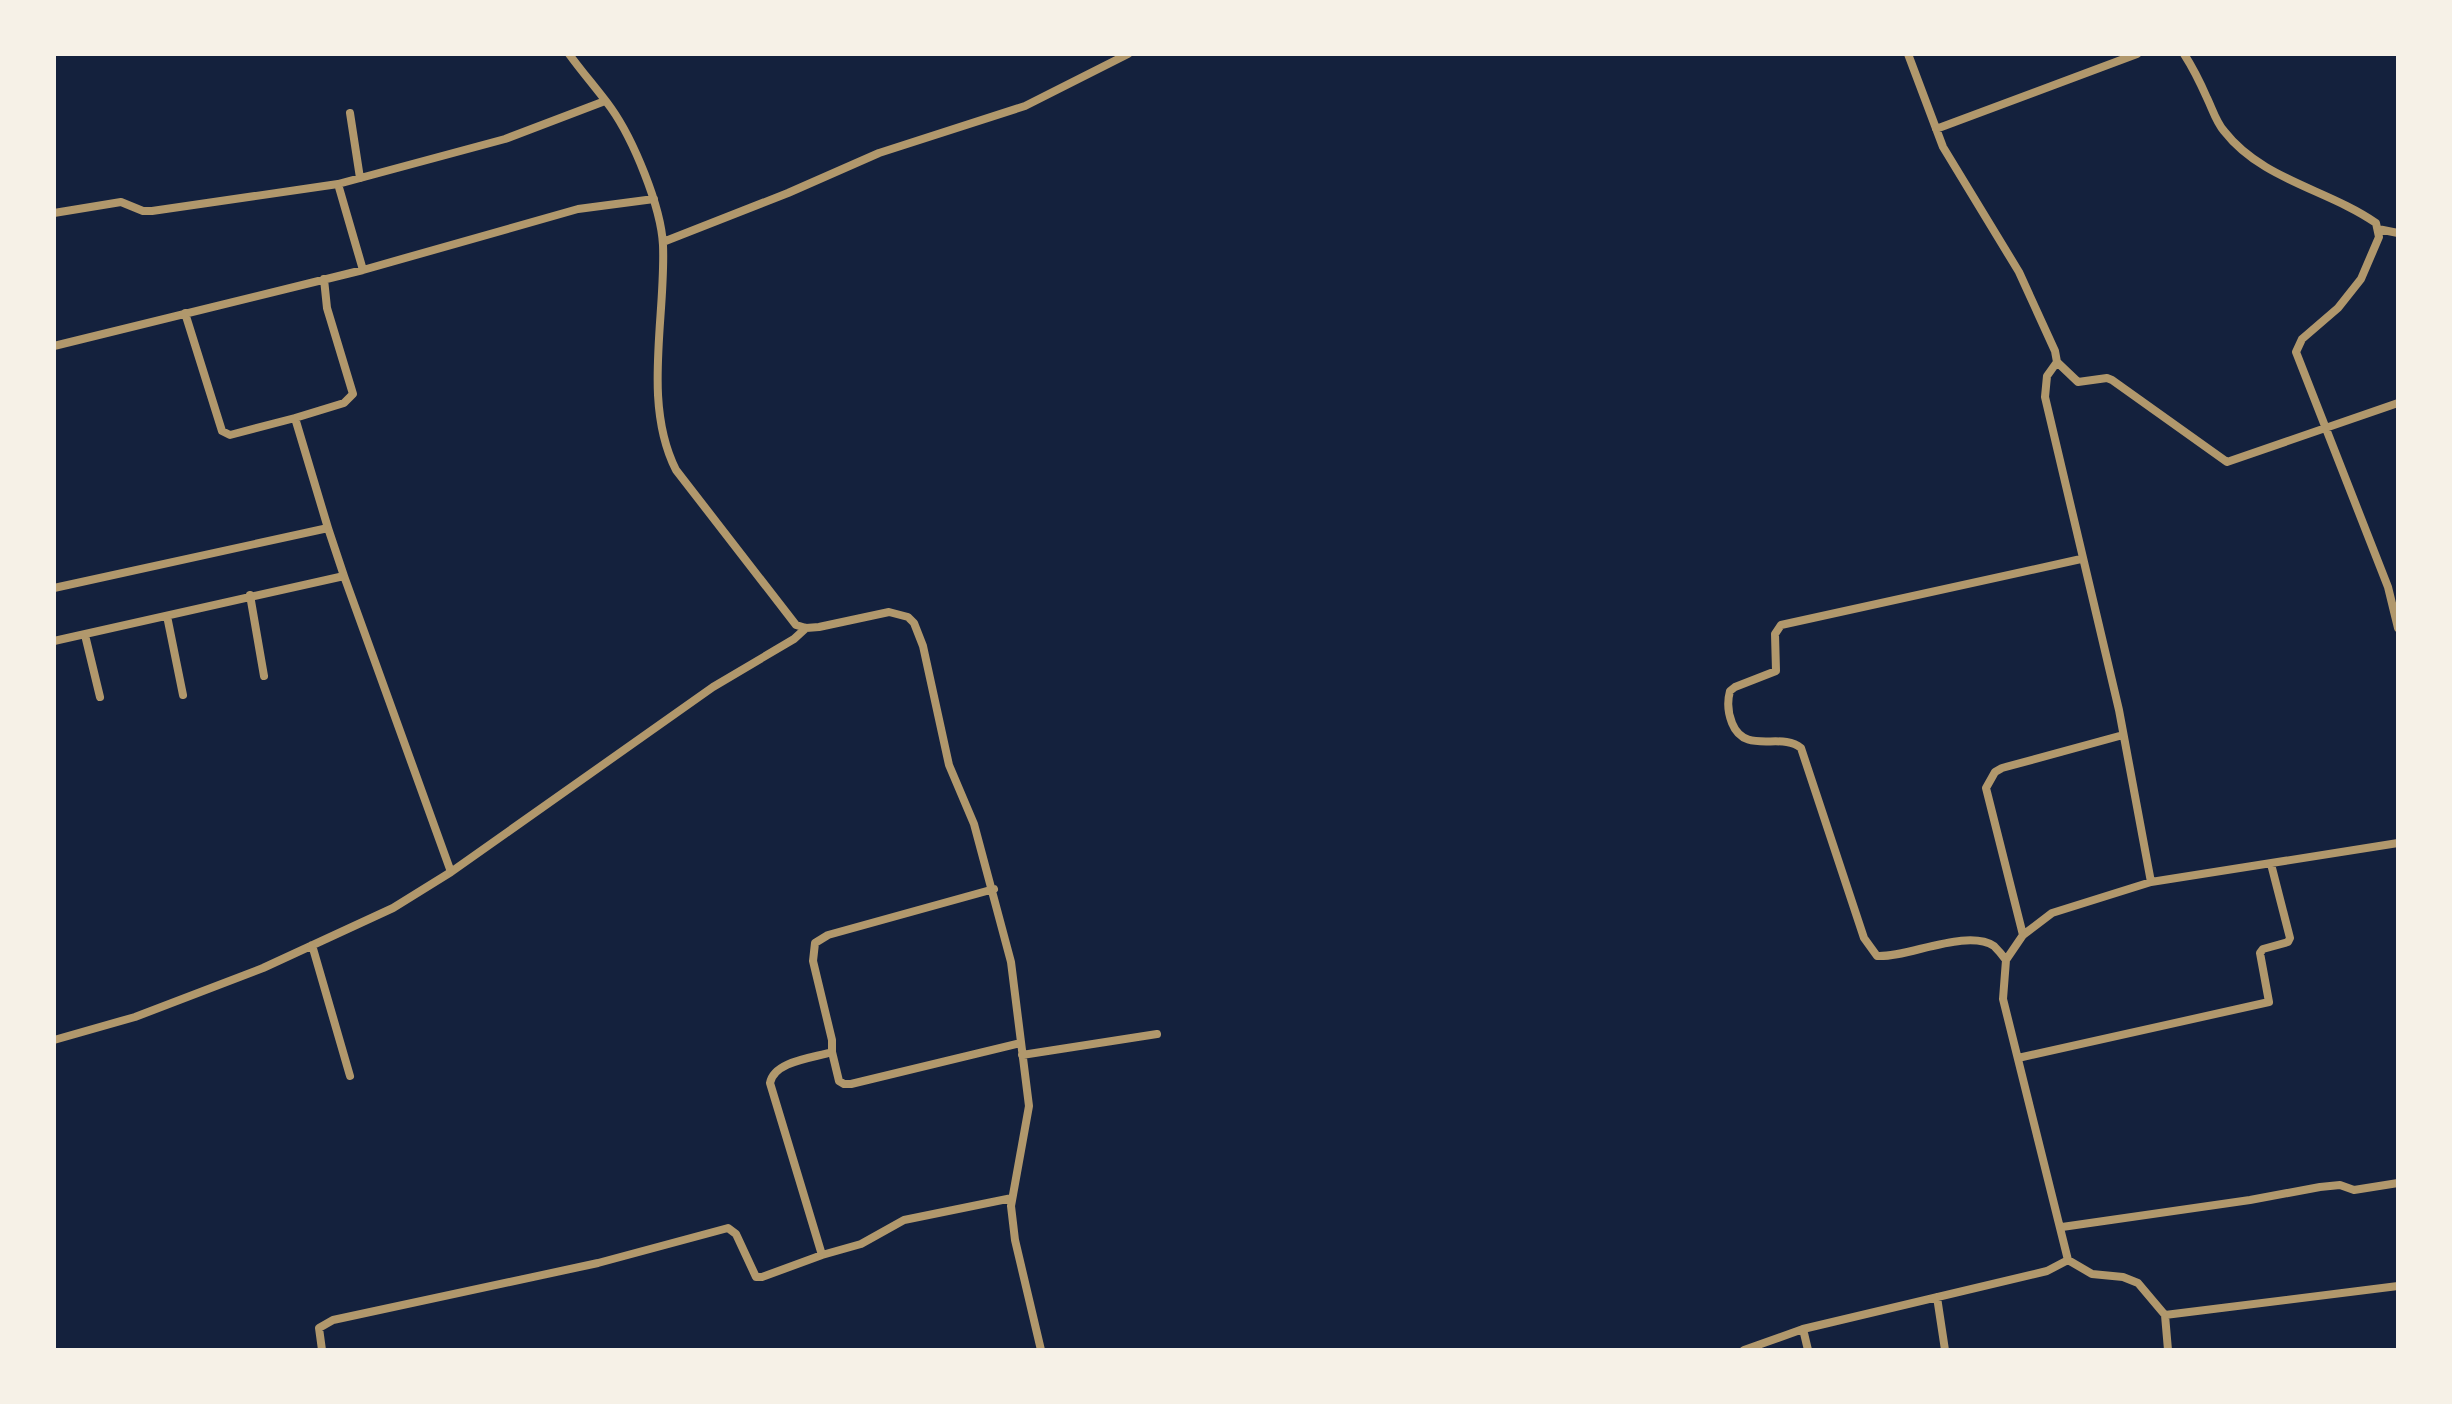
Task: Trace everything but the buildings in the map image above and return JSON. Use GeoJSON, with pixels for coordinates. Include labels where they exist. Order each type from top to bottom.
{"type":"FeatureCollection","features":[{"type":"Feature","properties":{"kind":"street"},"geometry":{"type":"LineString","coordinates":[[569,54],[605,101],[636,156],[654,199],[663,242],[659,403],[664,443],[676,470],[796,625],[806,628],[889,612],[908,617],[914,623],[923,646],[949,765],[974,824],[994,889],[1011,962],[1029,1106],[1012,1198],[1015,1240],[1041,1350]]}},
{"type":"Feature","properties":{"kind":"street"},"geometry":{"type":"LineString","coordinates":[[663,242],[879,153],[1025,106],[1128,54]]}},
{"type":"Feature","properties":{"kind":"street"},"geometry":{"type":"LineString","coordinates":[[1908,54],[1953,165],[2019,272],[2041,316],[2057,362],[2078,382],[2112,380],[2227,462],[2235,462],[2398,403]]}},
{"type":"Feature","properties":{"kind":"street"},"geometry":{"type":"LineString","coordinates":[[1936,129],[2137,54]]}},
{"type":"Feature","properties":{"kind":"street"},"geometry":{"type":"LineString","coordinates":[[2184,54],[2198,76],[2222,129],[2243,151],[2292,182],[2361,213],[2376,223],[2379,237],[2361,279],[2338,308],[2302,339],[2296,352],[2388,587],[2398,628]]}},
{"type":"Feature","properties":{"kind":"street"},"geometry":{"type":"LineString","coordinates":[[54,213],[121,202],[143,211],[152,211],[338,184],[505,139],[605,101]]}},
{"type":"Feature","properties":{"kind":"street"},"geometry":{"type":"LineString","coordinates":[[350,113],[360,178]]}},
{"type":"Feature","properties":{"kind":"street"},"geometry":{"type":"LineString","coordinates":[[338,184],[363,270]]}},
{"type":"Feature","properties":{"kind":"street"},"geometry":{"type":"LineString","coordinates":[[54,346],[363,270],[578,209],[654,199]]}},
{"type":"Feature","properties":{"kind":"street"},"geometry":{"type":"LineString","coordinates":[[2378,229],[2398,233]]}},
{"type":"Feature","properties":{"kind":"street"},"geometry":{"type":"LineString","coordinates":[[185,313],[222,431],[230,435],[344,403],[353,394],[327,308],[324,279]]}},
{"type":"Feature","properties":{"kind":"street"},"geometry":{"type":"LineString","coordinates":[[2057,362],[2047,376],[2045,397],[2123,735],[2151,882]]}},
{"type":"Feature","properties":{"kind":"street"},"geometry":{"type":"LineString","coordinates":[[295,418],[344,576],[451,872]]}},
{"type":"Feature","properties":{"kind":"street"},"geometry":{"type":"LineString","coordinates":[[54,588],[328,528]]}},
{"type":"Feature","properties":{"kind":"street"},"geometry":{"type":"LineString","coordinates":[[2006,960],[1995,947],[1980,940],[1936,945],[1889,957],[1877,956],[1864,938],[1854,911],[1801,748],[1792,743],[1753,742],[1744,738],[1733,727],[1728,700],[1730,691],[1735,687],[1776,671],[1775,634],[1781,625],[2081,559]]}},
{"type":"Feature","properties":{"kind":"street"},"geometry":{"type":"LineString","coordinates":[[54,641],[344,576]]}},
{"type":"Feature","properties":{"kind":"street"},"geometry":{"type":"LineString","coordinates":[[250,595],[264,676]]}},
{"type":"Feature","properties":{"kind":"street"},"geometry":{"type":"LineString","coordinates":[[167,616],[183,695]]}},
{"type":"Feature","properties":{"kind":"street"},"geometry":{"type":"LineString","coordinates":[[54,1040],[135,1017],[263,968],[393,908],[451,872],[713,687],[794,639],[806,628]]}},
{"type":"Feature","properties":{"kind":"street"},"geometry":{"type":"LineString","coordinates":[[85,635],[100,697]]}},
{"type":"Feature","properties":{"kind":"street"},"geometry":{"type":"LineString","coordinates":[[2023,935],[1986,788],[1989,780],[2002,768],[2123,735]]}},
{"type":"Feature","properties":{"kind":"street"},"geometry":{"type":"LineString","coordinates":[[2168,1350],[2165,1315],[2138,1283],[2123,1277],[2092,1274],[2068,1260],[2003,999],[2006,960],[2023,935],[2052,913],[2151,882],[2398,843]]}},
{"type":"Feature","properties":{"kind":"street"},"geometry":{"type":"LineString","coordinates":[[2018,1058],[2269,1002],[2260,953],[2290,938],[2271,864]]}},
{"type":"Feature","properties":{"kind":"street"},"geometry":{"type":"LineString","coordinates":[[994,889],[828,935],[815,943],[813,961],[841,1083],[851,1084],[1021,1043]]}},
{"type":"Feature","properties":{"kind":"street"},"geometry":{"type":"LineString","coordinates":[[312,945],[350,1076]]}},
{"type":"Feature","properties":{"kind":"street"},"geometry":{"type":"LineString","coordinates":[[1022,1055],[1157,1034]]}},
{"type":"Feature","properties":{"kind":"street"},"geometry":{"type":"LineString","coordinates":[[822,1255],[770,1083],[771,1076],[780,1068],[832,1052]]}},
{"type":"Feature","properties":{"kind":"street"},"geometry":{"type":"LineString","coordinates":[[2062,1227],[2320,1187],[2340,1185],[2354,1190],[2398,1183]]}},
{"type":"Feature","properties":{"kind":"street"},"geometry":{"type":"LineString","coordinates":[[322,1350],[319,1328],[333,1320],[598,1263],[728,1228],[736,1234],[756,1277],[762,1277],[861,1244],[904,1220],[1012,1198]]}},
{"type":"Feature","properties":{"kind":"street"},"geometry":{"type":"LineString","coordinates":[[1744,1350],[1803,1329],[2047,1271],[2068,1260]]}},
{"type":"Feature","properties":{"kind":"street"},"geometry":{"type":"LineString","coordinates":[[2165,1315],[2398,1286]]}},
{"type":"Feature","properties":{"kind":"street"},"geometry":{"type":"LineString","coordinates":[[1937,1297],[1945,1350]]}},
{"type":"Feature","properties":{"kind":"street"},"geometry":{"type":"LineString","coordinates":[[1803,1329],[1808,1350]]}}]}
